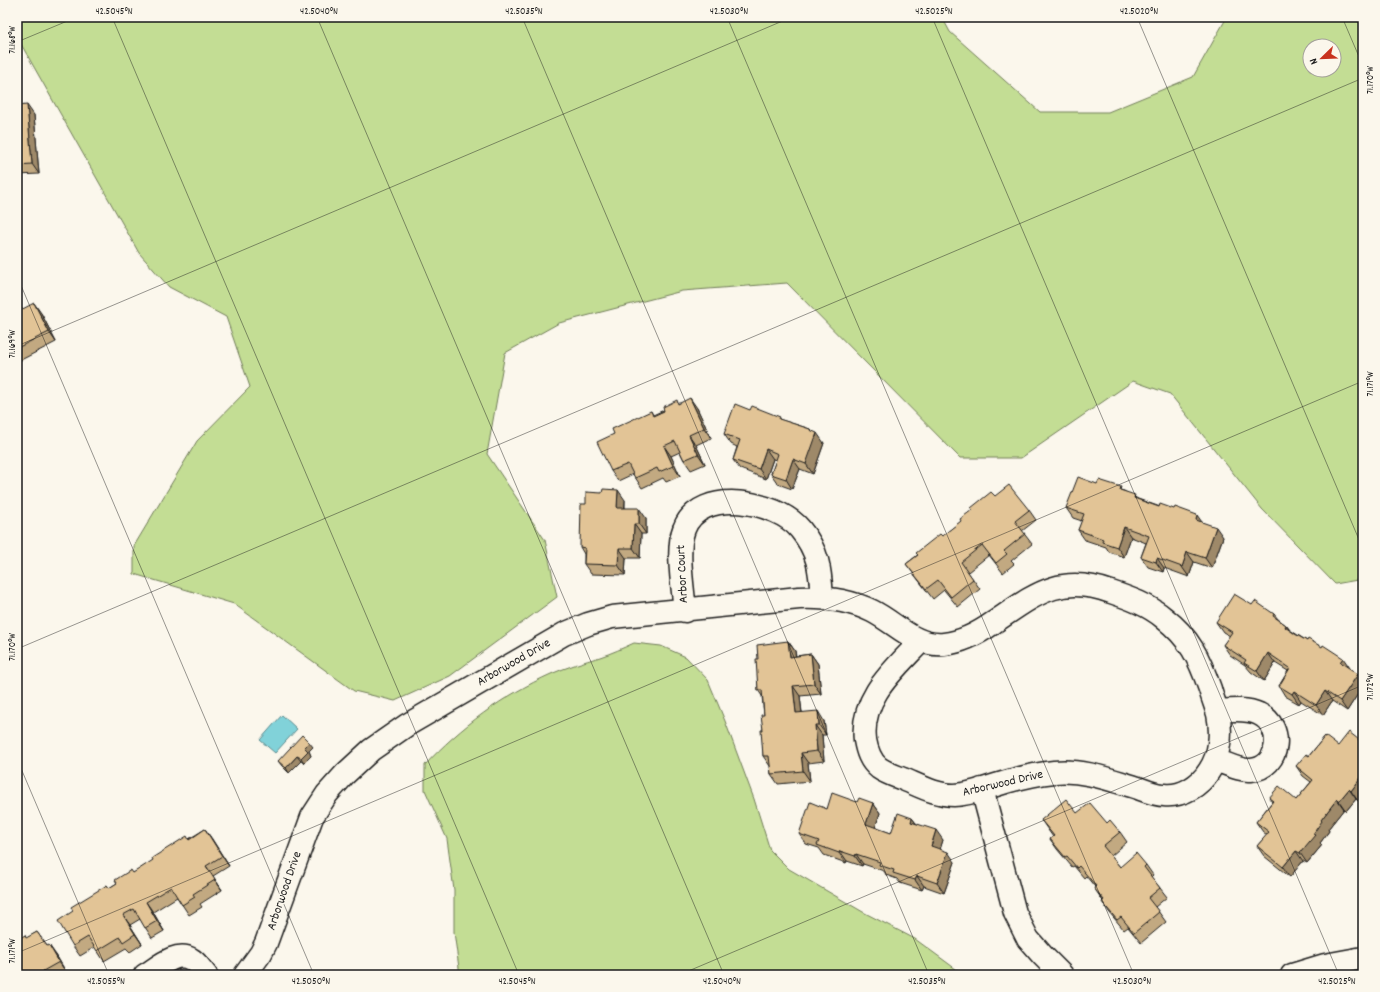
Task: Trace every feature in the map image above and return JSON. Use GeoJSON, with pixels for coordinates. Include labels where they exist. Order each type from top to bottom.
{"type":"FeatureCollection","features":[{"type":"Feature","properties":{"kind":"street","name":"Arbor Court"},"geometry":{"type":"LineString","coordinates":[[685,611],[681,554],[683,530],[688,521],[697,511],[720,503],[747,503],[759,506],[779,514],[799,528],[812,546],[819,563],[822,597]]}},
{"type":"Feature","properties":{"kind":"street","name":"Arborwood Drive"},"geometry":{"type":"LineString","coordinates":[[245,975],[252,967],[266,943],[312,817],[334,786],[371,750],[414,720],[575,629],[612,617],[822,597],[844,601],[872,612],[921,641],[929,644],[943,644],[961,640],[985,629],[1024,602],[1045,591],[1063,585],[1087,586],[1104,590],[1139,603],[1162,616],[1178,630],[1190,644],[1199,659],[1217,711],[1220,734],[1215,760],[1204,778],[1198,784],[1184,792],[1171,795],[1157,794],[1097,776],[1070,772],[1056,772],[1031,776],[953,795],[931,791],[881,769],[872,761],[867,751],[865,733],[868,707],[873,698],[888,676],[921,641]]}},
{"type":"Feature","properties":{"kind":"street"},"geometry":{"type":"LineString","coordinates":[[1215,760],[1243,769],[1251,770],[1260,768],[1272,758],[1276,749],[1277,740],[1272,725],[1261,714],[1249,711],[1217,711]]}},
{"type":"Feature","properties":{"kind":"street"},"geometry":{"type":"LineString","coordinates":[[982,789],[1015,913],[1028,939],[1062,975]]}},
{"type":"Feature","properties":{"kind":"street"},"geometry":{"type":"LineString","coordinates":[[145,975],[174,958],[184,956],[192,960],[206,975]]}},
{"type":"Feature","properties":{"kind":"street"},"geometry":{"type":"LineString","coordinates":[[1292,975],[1331,963],[1363,958]]}},
{"type":"Feature","properties":{"kind":"green space"},"geometry":{"type":"Polygon","coordinates":[[[17,17],[942,17],[950,32],[1040,112],[1108,112],[1193,77],[1227,17],[1363,17],[1363,579],[1335,584],[1262,509],[1170,394],[1133,381],[1021,458],[960,458],[787,283],[682,291],[559,323],[505,353],[487,454],[545,540],[557,597],[450,676],[395,701],[354,691],[234,604],[134,574],[134,546],[197,441],[250,387],[226,317],[169,287],[139,253],[17,37],[17,17]]]}},
{"type":"Feature","properties":{"kind":"green space"},"geometry":{"type":"Polygon","coordinates":[[[634,643],[661,646],[686,657],[708,680],[754,799],[770,850],[789,869],[863,912],[915,939],[964,975],[460,975],[454,932],[454,890],[447,839],[425,790],[425,765],[468,725],[516,692],[557,671],[634,643]]]}},
{"type":"Feature","properties":{"kind":"water"},"geometry":{"type":"Polygon","coordinates":[[[282,715],[297,729],[275,753],[260,740],[282,715]]]}},
{"type":"Feature","properties":{"kind":"building"},"geometry":{"type":"Polygon","coordinates":[[[27,105],[32,164],[17,165],[17,106],[27,105]]]}},
{"type":"Feature","properties":{"kind":"building"},"geometry":{"type":"Polygon","coordinates":[[[34,303],[49,332],[17,348],[17,312],[34,303]]]}},
{"type":"Feature","properties":{"kind":"building"},"geometry":{"type":"Polygon","coordinates":[[[690,398],[704,428],[689,435],[698,454],[684,460],[675,441],[664,446],[673,466],[659,472],[657,468],[635,478],[628,464],[611,471],[597,442],[614,434],[612,429],[651,411],[653,416],[664,411],[663,407],[677,400],[678,404],[690,398]]]}},
{"type":"Feature","properties":{"kind":"building"},"geometry":{"type":"Polygon","coordinates":[[[735,404],[750,410],[752,406],[780,417],[779,419],[810,429],[817,433],[806,464],[793,459],[786,479],[771,474],[778,454],[766,449],[759,469],[733,460],[740,440],[724,434],[735,404]]]}},
{"type":"Feature","properties":{"kind":"building"},"geometry":{"type":"Polygon","coordinates":[[[1078,477],[1097,484],[1099,480],[1121,487],[1120,490],[1135,495],[1134,498],[1159,507],[1160,504],[1174,509],[1175,507],[1197,515],[1196,520],[1216,527],[1205,558],[1187,552],[1182,567],[1157,558],[1156,562],[1141,557],[1149,536],[1124,527],[1117,547],[1102,542],[1103,539],[1078,530],[1084,514],[1066,508],[1078,477]]]}},
{"type":"Feature","properties":{"kind":"building"},"geometry":{"type":"Polygon","coordinates":[[[1009,485],[1029,510],[1015,521],[1025,534],[1004,551],[1007,554],[996,563],[982,545],[961,562],[973,579],[951,597],[938,580],[926,589],[906,564],[918,555],[916,553],[940,534],[942,536],[961,521],[960,519],[972,510],[971,508],[991,492],[995,496],[1009,485]]]}},
{"type":"Feature","properties":{"kind":"building"},"geometry":{"type":"Polygon","coordinates":[[[603,489],[618,490],[617,508],[639,508],[639,524],[634,524],[633,548],[619,548],[618,565],[584,564],[585,548],[580,547],[581,504],[586,504],[586,492],[602,493],[603,489]]]}},
{"type":"Feature","properties":{"kind":"building"},"geometry":{"type":"Polygon","coordinates":[[[1234,594],[1252,605],[1255,601],[1274,614],[1273,616],[1286,625],[1285,627],[1295,634],[1322,647],[1323,645],[1343,658],[1340,662],[1358,674],[1340,701],[1325,691],[1316,705],[1294,691],[1292,694],[1279,686],[1290,668],[1268,653],[1257,671],[1244,663],[1246,660],[1223,645],[1232,632],[1216,622],[1234,594]]]}},
{"type":"Feature","properties":{"kind":"building"},"geometry":{"type":"Polygon","coordinates":[[[788,641],[790,657],[811,654],[814,684],[793,686],[796,713],[818,711],[819,725],[815,725],[817,751],[801,753],[803,771],[771,774],[769,756],[763,756],[761,730],[763,730],[761,715],[764,715],[762,690],[758,690],[756,659],[758,659],[757,645],[788,641]]]}},
{"type":"Feature","properties":{"kind":"building"},"geometry":{"type":"Polygon","coordinates":[[[1349,732],[1363,743],[1363,775],[1351,791],[1349,789],[1339,801],[1337,799],[1321,820],[1322,821],[1313,834],[1315,835],[1300,853],[1296,851],[1283,867],[1257,846],[1269,832],[1256,822],[1273,801],[1269,798],[1279,786],[1296,800],[1313,780],[1296,766],[1306,754],[1309,756],[1325,736],[1338,746],[1349,732]]]}},
{"type":"Feature","properties":{"kind":"building"},"geometry":{"type":"Polygon","coordinates":[[[302,735],[309,742],[304,747],[308,751],[301,758],[297,756],[286,768],[278,761],[302,735]]]}},
{"type":"Feature","properties":{"kind":"building"},"geometry":{"type":"Polygon","coordinates":[[[832,793],[857,802],[859,798],[873,803],[866,824],[891,833],[898,813],[912,818],[911,822],[936,830],[931,846],[948,852],[937,883],[917,876],[915,880],[893,873],[894,870],[879,865],[880,862],[856,854],[855,856],[840,851],[839,853],[817,845],[819,841],[799,834],[810,802],[827,809],[832,793]]]}},
{"type":"Feature","properties":{"kind":"building"},"geometry":{"type":"Polygon","coordinates":[[[1066,799],[1077,813],[1090,803],[1107,823],[1110,820],[1120,832],[1103,846],[1120,867],[1136,853],[1146,865],[1144,867],[1160,888],[1148,898],[1159,912],[1134,933],[1121,917],[1117,920],[1102,902],[1104,900],[1094,888],[1096,886],[1079,866],[1077,868],[1067,856],[1065,857],[1050,839],[1054,836],[1041,820],[1066,799]]]}},
{"type":"Feature","properties":{"kind":"building"},"geometry":{"type":"Polygon","coordinates":[[[205,829],[222,856],[206,866],[215,880],[193,894],[195,897],[182,905],[171,887],[146,902],[157,921],[145,928],[134,909],[123,915],[135,934],[123,942],[120,937],[97,951],[88,937],[73,946],[58,921],[73,911],[71,907],[107,885],[109,888],[117,883],[115,880],[131,870],[133,873],[153,860],[152,858],[187,836],[189,840],[205,829]]]}},
{"type":"Feature","properties":{"kind":"building"},"geometry":{"type":"Polygon","coordinates":[[[37,932],[47,946],[49,945],[59,962],[43,971],[45,975],[17,975],[17,940],[25,935],[26,938],[37,932]]]}},
{"type":"Feature","properties":{"kind":"building"},"geometry":{"type":"Polygon","coordinates":[[[332,972],[334,975],[327,975],[332,972]]]}}]}
